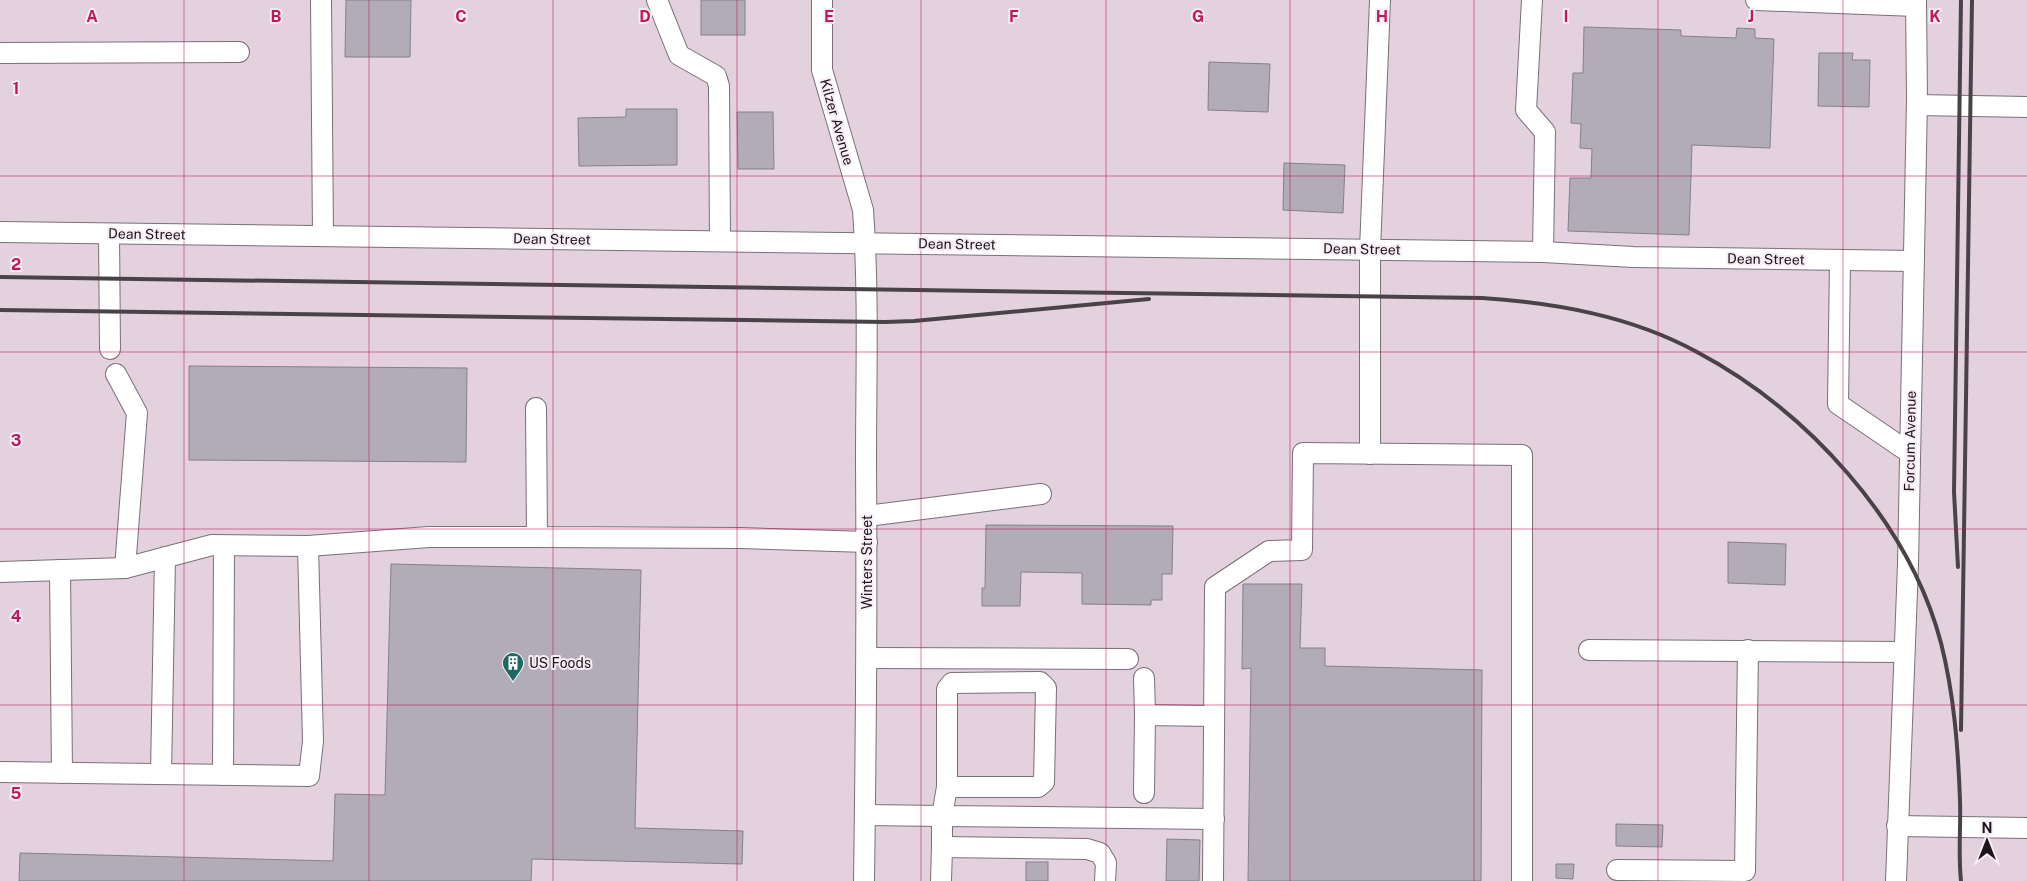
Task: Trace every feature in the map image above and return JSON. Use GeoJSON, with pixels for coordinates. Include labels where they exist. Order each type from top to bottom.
{"type":"FeatureCollection","features":[{"type":"Feature","properties":{"kind":"street"},"geometry":{"type":"LineString","coordinates":[[321,0],[323,236]]}},
{"type":"Feature","properties":{"kind":"street"},"geometry":{"type":"LineString","coordinates":[[657,0],[679,55],[716,76],[719,86],[720,241]]}},
{"type":"Feature","properties":{"kind":"street","name":"Kilzer Avenue"},"geometry":{"type":"LineString","coordinates":[[822,0],[822,70],[862,210],[864,243]]}},
{"type":"Feature","properties":{"kind":"street"},"geometry":{"type":"LineString","coordinates":[[1370,454],[1370,250],[1380,0]]}},
{"type":"Feature","properties":{"kind":"street"},"geometry":{"type":"LineString","coordinates":[[1532,0],[1526,110],[1545,132],[1543,252]]}},
{"type":"Feature","properties":{"kind":"street"},"geometry":{"type":"LineString","coordinates":[[1756,0],[1916,3]]}},
{"type":"Feature","properties":{"kind":"street","name":"Forcum Avenue"},"geometry":{"type":"LineString","coordinates":[[1896,881],[1910,454],[1917,105],[1916,3]]}},
{"type":"Feature","properties":{"kind":"street"},"geometry":{"type":"LineString","coordinates":[[0,52],[239,52]]}},
{"type":"Feature","properties":{"kind":"street"},"geometry":{"type":"LineString","coordinates":[[1917,105],[2027,107]]}},
{"type":"Feature","properties":{"kind":"street","name":"Dean Street"},"geometry":{"type":"LineString","coordinates":[[0,232],[1543,252],[1633,257],[1913,261]]}},
{"type":"Feature","properties":{"kind":"street"},"geometry":{"type":"LineString","coordinates":[[109,234],[110,349]]}},
{"type":"Feature","properties":{"kind":"street","name":"Winters Street"},"geometry":{"type":"LineString","coordinates":[[864,243],[866,516],[864,881]]}},
{"type":"Feature","properties":{"kind":"street"},"geometry":{"type":"LineString","coordinates":[[1840,261],[1838,404],[1910,454]]}},
{"type":"Feature","properties":{"kind":"street"},"geometry":{"type":"LineString","coordinates":[[116,374],[136,413],[125,568]]}},
{"type":"Feature","properties":{"kind":"street"},"geometry":{"type":"LineString","coordinates":[[536,408],[537,537]]}},
{"type":"Feature","properties":{"kind":"street"},"geometry":{"type":"LineString","coordinates":[[1213,881],[1215,587],[1269,552],[1302,550],[1303,453],[1522,455],[1522,881]]}},
{"type":"Feature","properties":{"kind":"street"},"geometry":{"type":"LineString","coordinates":[[866,516],[1041,494]]}},
{"type":"Feature","properties":{"kind":"street"},"geometry":{"type":"LineString","coordinates":[[0,572],[125,568],[212,545],[308,546],[429,537],[740,538],[866,542]]}},
{"type":"Feature","properties":{"kind":"street"},"geometry":{"type":"LineString","coordinates":[[223,775],[224,546]]}},
{"type":"Feature","properties":{"kind":"street"},"geometry":{"type":"LineString","coordinates":[[0,772],[309,776],[312,741],[308,546]]}},
{"type":"Feature","properties":{"kind":"street"},"geometry":{"type":"LineString","coordinates":[[161,774],[165,557]]}},
{"type":"Feature","properties":{"kind":"street"},"geometry":{"type":"LineString","coordinates":[[60,570],[62,773]]}},
{"type":"Feature","properties":{"kind":"street"},"geometry":{"type":"LineString","coordinates":[[1589,650],[1904,652]]}},
{"type":"Feature","properties":{"kind":"street"},"geometry":{"type":"LineString","coordinates":[[1617,870],[1744,871],[1748,650]]}},
{"type":"Feature","properties":{"kind":"street"},"geometry":{"type":"LineString","coordinates":[[866,658],[1128,659]]}},
{"type":"Feature","properties":{"kind":"street"},"geometry":{"type":"LineString","coordinates":[[1144,678],[1144,792]]}},
{"type":"Feature","properties":{"kind":"street"},"geometry":{"type":"LineString","coordinates":[[941,881],[942,816],[947,787],[947,689],[952,683],[1040,682],[1046,688],[1044,782],[1038,788],[947,787]]}},
{"type":"Feature","properties":{"kind":"street"},"geometry":{"type":"LineString","coordinates":[[1145,715],[1214,716]]}},
{"type":"Feature","properties":{"kind":"street"},"geometry":{"type":"LineString","coordinates":[[865,815],[1214,820]]}},
{"type":"Feature","properties":{"kind":"street"},"geometry":{"type":"LineString","coordinates":[[1897,826],[2027,828]]}},
{"type":"Feature","properties":{"kind":"street"},"geometry":{"type":"LineString","coordinates":[[942,847],[1088,849],[1100,853],[1106,863],[1105,881]]}},
{"type":"Feature","properties":{"kind":"shaded area"},"geometry":{"type":"Polygon","coordinates":[[[0,0],[2027,0],[2027,881],[0,881],[0,0]]]}},
{"type":"Feature","properties":{"kind":"building"},"geometry":{"type":"Polygon","coordinates":[[[346,0],[411,0],[410,57],[345,57],[346,0]]]}},
{"type":"Feature","properties":{"kind":"building"},"geometry":{"type":"Polygon","coordinates":[[[701,0],[745,0],[745,35],[701,35],[701,0]]]}},
{"type":"Feature","properties":{"kind":"building"},"geometry":{"type":"Polygon","coordinates":[[[1584,27],[1681,30],[1681,36],[1736,38],[1737,28],[1755,29],[1755,38],[1774,39],[1770,148],[1692,145],[1689,235],[1568,231],[1570,178],[1591,178],[1592,149],[1580,148],[1581,124],[1571,123],[1573,73],[1583,73],[1584,27]]]}},
{"type":"Feature","properties":{"kind":"building"},"geometry":{"type":"Polygon","coordinates":[[[1819,53],[1853,53],[1852,60],[1870,60],[1869,107],[1818,106],[1819,53]]]}},
{"type":"Feature","properties":{"kind":"building"},"geometry":{"type":"Polygon","coordinates":[[[1209,62],[1270,64],[1268,112],[1208,110],[1209,62]]]}},
{"type":"Feature","properties":{"kind":"building"},"geometry":{"type":"Polygon","coordinates":[[[626,109],[677,109],[677,165],[579,166],[578,118],[626,117],[626,109]]]}},
{"type":"Feature","properties":{"kind":"building"},"geometry":{"type":"Polygon","coordinates":[[[737,112],[773,112],[774,169],[738,169],[737,112]]]}},
{"type":"Feature","properties":{"kind":"building"},"geometry":{"type":"Polygon","coordinates":[[[1284,163],[1345,165],[1343,213],[1283,210],[1284,163]]]}},
{"type":"Feature","properties":{"kind":"building"},"geometry":{"type":"Polygon","coordinates":[[[189,366],[467,368],[466,462],[189,460],[189,366]]]}},
{"type":"Feature","properties":{"kind":"building"},"geometry":{"type":"Polygon","coordinates":[[[986,525],[1173,526],[1172,574],[1162,574],[1162,600],[1151,600],[1151,605],[1082,604],[1082,573],[1021,572],[1020,606],[982,606],[982,588],[985,588],[986,525]]]}},
{"type":"Feature","properties":{"kind":"building"},"geometry":{"type":"Polygon","coordinates":[[[1728,542],[1786,544],[1785,585],[1728,583],[1728,542]]]}},
{"type":"Feature","properties":{"kind":"building","name":"US Foods"},"geometry":{"type":"Polygon","coordinates":[[[391,564],[641,570],[635,828],[743,831],[742,864],[532,859],[531,881],[19,881],[20,853],[333,861],[335,794],[385,795],[391,564]]]}},
{"type":"Feature","properties":{"kind":"building"},"geometry":{"type":"Polygon","coordinates":[[[1243,584],[1302,584],[1300,648],[1325,648],[1325,666],[1482,670],[1481,881],[1248,881],[1251,668],[1242,669],[1243,584]]]}},
{"type":"Feature","properties":{"kind":"building"},"geometry":{"type":"Polygon","coordinates":[[[1616,824],[1663,825],[1662,847],[1616,846],[1616,824]]]}},
{"type":"Feature","properties":{"kind":"building"},"geometry":{"type":"Polygon","coordinates":[[[1167,839],[1200,840],[1199,881],[1166,881],[1167,839]]]}},
{"type":"Feature","properties":{"kind":"building"},"geometry":{"type":"Polygon","coordinates":[[[1026,862],[1048,862],[1048,881],[1026,881],[1026,862]]]}},
{"type":"Feature","properties":{"kind":"building"},"geometry":{"type":"Polygon","coordinates":[[[1556,864],[1574,864],[1573,879],[1556,878],[1556,864]]]}},
{"type":"Feature","properties":{"kind":"railway"},"geometry":{"type":"LineString","coordinates":[[1958,567],[1954,492],[1961,0]]}},
{"type":"Feature","properties":{"kind":"railway"},"geometry":{"type":"LineString","coordinates":[[1961,730],[1972,0]]}},
{"type":"Feature","properties":{"kind":"railway"},"geometry":{"type":"LineString","coordinates":[[0,277],[1482,298],[1538,303],[1619,320],[1646,329],[1697,352],[1737,376],[1777,405],[1814,437],[1848,474],[1878,513],[1905,554],[1926,598],[1941,643],[1949,682],[1958,760],[1961,881]]}},
{"type":"Feature","properties":{"kind":"railway"},"geometry":{"type":"LineString","coordinates":[[0,310],[885,322],[914,321],[1149,299]]}},
{"type":"Feature","properties":{"kind":"place","name":"US Foods"},"geometry":{"type":"Point","coordinates":[513,682]}}]}
